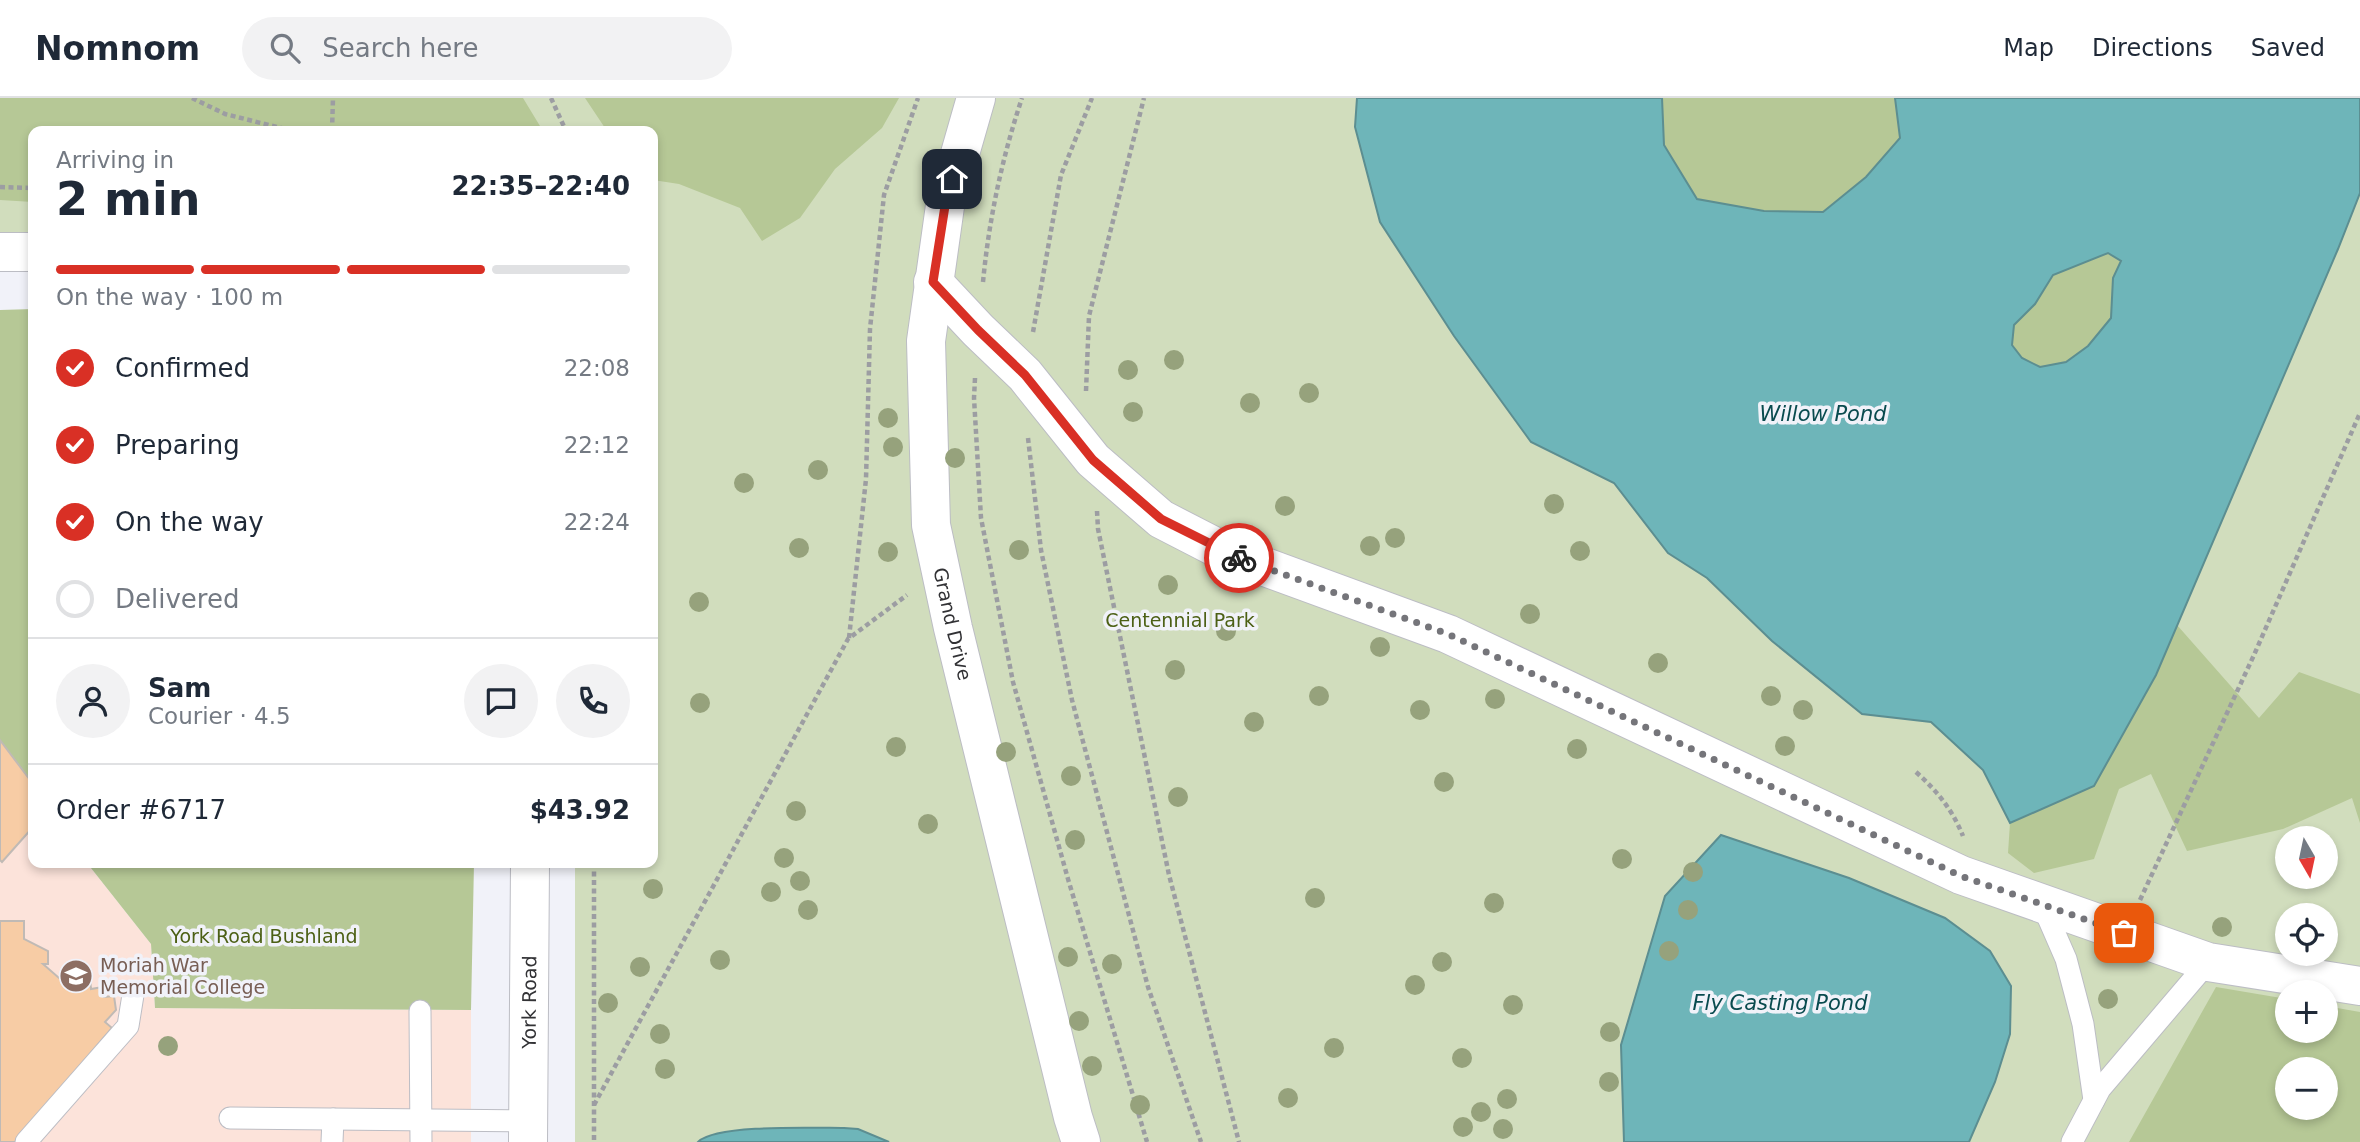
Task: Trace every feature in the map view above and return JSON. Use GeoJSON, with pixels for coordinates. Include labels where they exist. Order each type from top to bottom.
{"type":"FeatureCollection","features":[{"type":"Feature","properties":{"kind":"street","name":"Grand Drive"},"geometry":{"type":"LineString","coordinates":[[976,98],[945,206],[926,341],[931,525],[1081,1142]]}},
{"type":"Feature","properties":{"kind":"street"},"geometry":{"type":"LineString","coordinates":[[0,253],[28,252]]}},
{"type":"Feature","properties":{"kind":"street"},"geometry":{"type":"LineString","coordinates":[[933,282],[1025,375],[1093,460],[1161,519],[1227,553],[1448,634],[1961,876],[2208,962],[2360,986]]}},
{"type":"Feature","properties":{"kind":"street","name":"York Road"},"geometry":{"type":"LineString","coordinates":[[528,1132],[530,868]]}},
{"type":"Feature","properties":{"kind":"lane"},"geometry":{"type":"LineString","coordinates":[[2042,904],[2066,959],[2083,1024],[2094,1100]]}},
{"type":"Feature","properties":{"kind":"lane"},"geometry":{"type":"LineString","coordinates":[[2072,1142],[2094,1100],[2208,962]]}},
{"type":"Feature","properties":{"kind":"lane"},"geometry":{"type":"LineString","coordinates":[[26,1142],[128,1026],[133,995]]}},
{"type":"Feature","properties":{"kind":"lane"},"geometry":{"type":"LineString","coordinates":[[420,1011],[421,1142]]}},
{"type":"Feature","properties":{"kind":"lane"},"geometry":{"type":"LineString","coordinates":[[230,1118],[421,1120],[528,1132]]}},
{"type":"Feature","properties":{"kind":"lane"},"geometry":{"type":"LineString","coordinates":[[332,1119],[332,1142]]}},
{"type":"Feature","properties":{"kind":"path"},"geometry":{"type":"LineString","coordinates":[[192,98],[225,114],[273,126]]}},
{"type":"Feature","properties":{"kind":"path"},"geometry":{"type":"LineString","coordinates":[[331,126],[333,98]]}},
{"type":"Feature","properties":{"kind":"path"},"geometry":{"type":"LineString","coordinates":[[551,98],[564,126]]}},
{"type":"Feature","properties":{"kind":"path"},"geometry":{"type":"LineString","coordinates":[[594,1105],[848,639],[866,479],[870,329],[884,195],[918,98]]}},
{"type":"Feature","properties":{"kind":"path"},"geometry":{"type":"LineString","coordinates":[[1022,98],[1009,137],[988,232],[978,330],[974,398],[981,518],[1013,682],[1068,879],[1147,1142]]}},
{"type":"Feature","properties":{"kind":"path"},"geometry":{"type":"LineString","coordinates":[[1092,98],[1061,175],[1025,375],[1029,455],[1041,550],[1072,700],[1148,987],[1201,1142]]}},
{"type":"Feature","properties":{"kind":"path"},"geometry":{"type":"LineString","coordinates":[[1086,394],[1089,316],[1144,98]]}},
{"type":"Feature","properties":{"kind":"path"},"geometry":{"type":"LineString","coordinates":[[0,187],[28,188]]}},
{"type":"Feature","properties":{"kind":"path"},"geometry":{"type":"LineString","coordinates":[[2124,933],[2254,654],[2360,413]]}},
{"type":"Feature","properties":{"kind":"path"},"geometry":{"type":"LineString","coordinates":[[1093,460],[1098,529],[1169,876],[1239,1142]]}},
{"type":"Feature","properties":{"kind":"path"},"geometry":{"type":"LineString","coordinates":[[848,639],[941,570]]}},
{"type":"Feature","properties":{"kind":"path"},"geometry":{"type":"LineString","coordinates":[[1916,772],[1937,792],[1954,814],[1967,844],[1975,880]]}},
{"type":"Feature","properties":{"kind":"path"},"geometry":{"type":"LineString","coordinates":[[594,868],[594,1142]]}},
{"type":"Feature","properties":{"kind":"shaded area","name":"Moriah War Memorial College"},"geometry":{"type":"Polygon","coordinates":[[[0,749],[28,788],[28,868],[91,868],[151,944],[155,1008],[471,1010],[471,1142],[0,1142],[0,749]]]}},
{"type":"Feature","properties":{"kind":"green space","name":"Centennial Park"},"geometry":{"type":"Polygon","coordinates":[[[0,98],[2360,98],[2360,1142],[575,1142],[575,868],[658,868],[658,126],[28,126],[28,233],[0,233],[0,98]]]}},
{"type":"Feature","properties":{"kind":"green space"},"geometry":{"type":"Polygon","coordinates":[[[0,98],[523,98],[540,126],[28,126],[28,202],[0,200],[0,98]]]}},
{"type":"Feature","properties":{"kind":"green space"},"geometry":{"type":"Polygon","coordinates":[[[585,98],[899,98],[882,128],[835,169],[800,218],[762,241],[740,208],[679,184],[658,181],[658,126],[604,126],[585,98]]]}},
{"type":"Feature","properties":{"kind":"green space"},"geometry":{"type":"Polygon","coordinates":[[[1662,98],[1895,98],[1900,138],[1866,177],[1823,212],[1764,211],[1697,199],[1664,145],[1662,98]]]}},
{"type":"Feature","properties":{"kind":"green space"},"geometry":{"type":"Polygon","coordinates":[[[2108,253],[2121,261],[2113,278],[2111,318],[2088,346],[2066,363],[2040,367],[2022,358],[2012,345],[2014,325],[2035,304],[2053,275],[2108,253]]]}},
{"type":"Feature","properties":{"kind":"green space"},"geometry":{"type":"Polygon","coordinates":[[[28,309],[28,788],[0,750],[0,310],[28,309]]]}},
{"type":"Feature","properties":{"kind":"green space"},"geometry":{"type":"Polygon","coordinates":[[[2177,625],[2259,718],[2299,672],[2360,694],[2360,823],[2352,798],[2290,826],[2275,826],[2275,831],[2187,851],[2151,774],[2119,789],[2094,859],[2034,873],[2008,853],[2010,823],[2094,786],[2177,625]]]}},
{"type":"Feature","properties":{"kind":"green space","name":"York Road Bushland"},"geometry":{"type":"Polygon","coordinates":[[[91,868],[474,868],[471,1010],[155,1008],[151,944],[91,868]]]}},
{"type":"Feature","properties":{"kind":"green space"},"geometry":{"type":"Polygon","coordinates":[[[2216,987],[2275,997],[2275,1043],[2338,1043],[2338,1008],[2360,1012],[2360,1142],[2129,1142],[2216,987]]]}},
{"type":"Feature","properties":{"kind":"water","name":"Willow Pond"},"geometry":{"type":"Polygon","coordinates":[[[1357,98],[1662,98],[1664,145],[1697,199],[1764,211],[1823,212],[1866,177],[1900,138],[1895,98],[2360,98],[2360,193],[2156,675],[2094,786],[2010,823],[1983,770],[1931,722],[1862,714],[1772,641],[1707,578],[1668,553],[1614,483],[1531,442],[1454,336],[1380,222],[1355,127],[1357,98]],[[2108,253],[2053,275],[2035,304],[2014,325],[2012,345],[2022,358],[2040,367],[2066,362],[2088,346],[2111,318],[2113,278],[2121,261],[2108,253]]]}},
{"type":"Feature","properties":{"kind":"water","name":"Fly Casting Pond"},"geometry":{"type":"Polygon","coordinates":[[[1721,835],[1849,878],[1945,918],[1990,951],[2011,986],[2010,1034],[1995,1082],[1969,1142],[1624,1142],[1621,1045],[1665,896],[1721,835]]]}},
{"type":"Feature","properties":{"kind":"water"},"geometry":{"type":"Polygon","coordinates":[[[858,1129],[889,1142],[698,1142],[708,1136],[744,1130],[858,1129]]]}},
{"type":"Feature","properties":{"kind":"building"},"geometry":{"type":"Polygon","coordinates":[[[0,740],[28,777],[28,833],[2,862],[0,740]]]}},
{"type":"Feature","properties":{"kind":"building"},"geometry":{"type":"Polygon","coordinates":[[[0,921],[24,921],[24,939],[48,951],[48,964],[43,964],[59,978],[69,968],[78,967],[80,979],[90,978],[91,989],[103,987],[104,997],[114,996],[116,1010],[105,1022],[112,1028],[15,1142],[0,1142],[0,921]]]}},
{"type":"Feature","properties":{"kind":"way so far"},"geometry":{"type":"LineString","coordinates":[[1239,558],[1448,634],[1961,876],[2124,933]]}},
{"type":"Feature","properties":{"kind":"place","name":"Moriah War Memorial College"},"geometry":{"type":"Point","coordinates":[76,976]}},
{"type":"Feature","properties":{"kind":"route"},"geometry":{"type":"LineString","coordinates":[[952,179],[933,282],[1025,375],[1093,460],[1161,519],[1239,558]]}}]}
